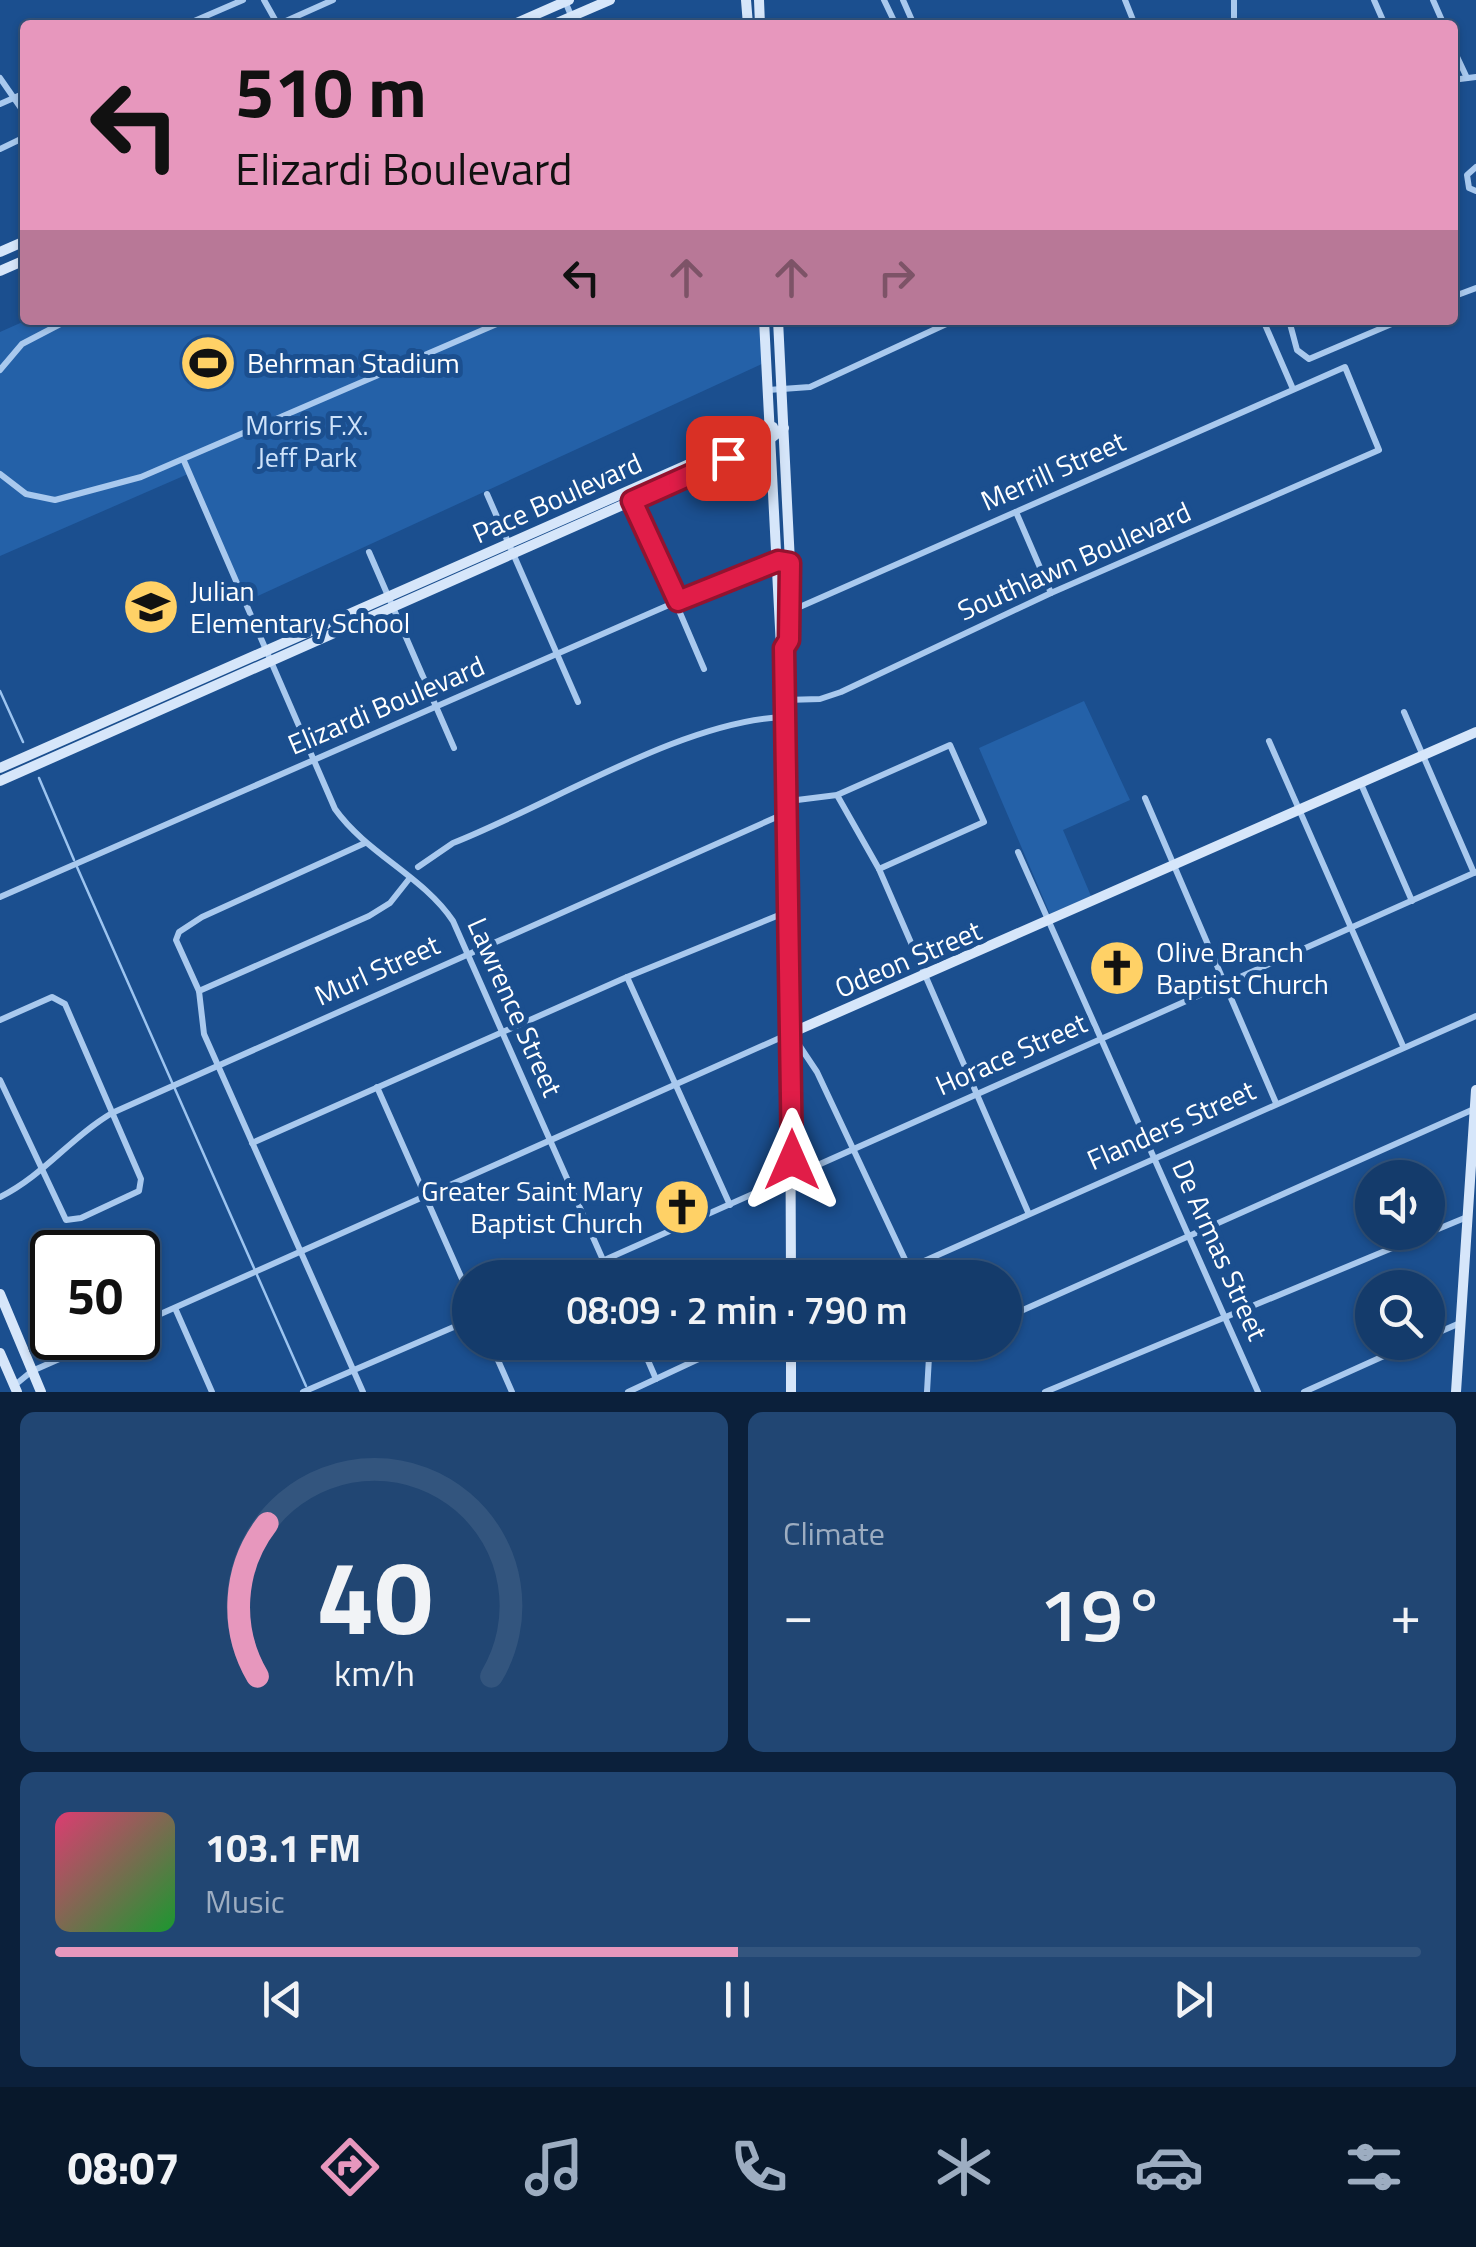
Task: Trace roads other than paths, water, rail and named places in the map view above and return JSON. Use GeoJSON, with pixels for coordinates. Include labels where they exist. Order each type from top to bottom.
{"type":"FeatureCollection","features":[{"type":"Feature","properties":{"kind":"street"},"geometry":{"type":"LineString","coordinates":[[196,20],[243,0]]}},
{"type":"Feature","properties":{"kind":"street"},"geometry":{"type":"LineString","coordinates":[[289,20],[334,0]]}},
{"type":"Feature","properties":{"kind":"street"},"geometry":{"type":"LineString","coordinates":[[576,20],[610,0]]}},
{"type":"Feature","properties":{"kind":"street"},"geometry":{"type":"LineString","coordinates":[[523,20],[566,1]]}},
{"type":"Feature","properties":{"kind":"street"},"geometry":{"type":"LineString","coordinates":[[1458,60],[1466,78]]}},
{"type":"Feature","properties":{"kind":"street"},"geometry":{"type":"LineString","coordinates":[[1458,79],[1476,76]]}},
{"type":"Feature","properties":{"kind":"street"},"geometry":{"type":"LineString","coordinates":[[0,78],[20,107]]}},
{"type":"Feature","properties":{"kind":"street"},"geometry":{"type":"LineString","coordinates":[[0,104],[20,95]]}},
{"type":"Feature","properties":{"kind":"street"},"geometry":{"type":"LineString","coordinates":[[1476,167],[1467,175],[1469,188],[1476,191]]}},
{"type":"Feature","properties":{"kind":"street"},"geometry":{"type":"LineString","coordinates":[[0,370],[22,344],[58,325]]}},
{"type":"Feature","properties":{"kind":"street"},"geometry":{"type":"LineString","coordinates":[[0,474],[26,494],[55,500],[184,461],[495,325]]}},
{"type":"Feature","properties":{"kind":"street"},"geometry":{"type":"LineString","coordinates":[[764,325],[778,561],[789,640],[784,648],[789,806],[791,1260]]}},
{"type":"Feature","properties":{"kind":"street"},"geometry":{"type":"LineString","coordinates":[[778,325],[790,563],[784,613]]}},
{"type":"Feature","properties":{"kind":"street"},"geometry":{"type":"LineString","coordinates":[[768,390],[819,383],[945,325]]}},
{"type":"Feature","properties":{"kind":"street"},"geometry":{"type":"LineString","coordinates":[[1265,325],[1293,389]]}},
{"type":"Feature","properties":{"kind":"street"},"geometry":{"type":"LineString","coordinates":[[1289,325],[1296,350],[1309,358],[1387,325]]}},
{"type":"Feature","properties":{"kind":"street","name":"Merrill Street"},"geometry":{"type":"LineString","coordinates":[[784,613],[1345,366],[1379,450]]}},
{"type":"Feature","properties":{"kind":"street","name":"Pace Boulevard"},"geometry":{"type":"LineString","coordinates":[[0,780],[15,768],[784,428]]}},
{"type":"Feature","properties":{"kind":"street","name":"Southlawn Boulevard"},"geometry":{"type":"LineString","coordinates":[[785,700],[820,699],[841,692],[1052,593],[1379,450]]}},
{"type":"Feature","properties":{"kind":"street","name":"Lawrence Street"},"geometry":{"type":"LineString","coordinates":[[184,461],[335,809],[366,842],[445,910],[604,1260]]}},
{"type":"Feature","properties":{"kind":"street"},"geometry":{"type":"LineString","coordinates":[[487,494],[578,702]]}},
{"type":"Feature","properties":{"kind":"street"},"geometry":{"type":"LineString","coordinates":[[630,496],[704,668]]}},
{"type":"Feature","properties":{"kind":"street"},"geometry":{"type":"LineString","coordinates":[[1016,512],[1052,593]]}},
{"type":"Feature","properties":{"kind":"street"},"geometry":{"type":"LineString","coordinates":[[369,552],[454,748]]}},
{"type":"Feature","properties":{"kind":"street"},"geometry":{"type":"LineString","coordinates":[[778,561],[790,563]]}},
{"type":"Feature","properties":{"kind":"street","name":"Elizardi Boulevard"},"geometry":{"type":"LineString","coordinates":[[0,898],[558,657],[678,601],[778,561]]}},
{"type":"Feature","properties":{"kind":"street"},"geometry":{"type":"LineString","coordinates":[[1404,712],[1475,873]]}},
{"type":"Feature","properties":{"kind":"street"},"geometry":{"type":"LineString","coordinates":[[418,868],[453,842],[692,736],[744,720],[786,717]]}},
{"type":"Feature","properties":{"kind":"street","name":"Odeon Street"},"geometry":{"type":"LineString","coordinates":[[160,1314],[1476,732]]}},
{"type":"Feature","properties":{"kind":"street"},"geometry":{"type":"LineString","coordinates":[[1269,741],[1403,1047]]}},
{"type":"Feature","properties":{"kind":"street","name":"Murl Street"},"geometry":{"type":"LineString","coordinates":[[0,1197],[41,1171],[90,1126],[112,1113],[789,806],[837,795],[950,745],[984,822],[879,869]]}},
{"type":"Feature","properties":{"kind":"street","name":"Pace Boulevard"},"geometry":{"type":"LineString","coordinates":[[0,768],[15,768]]}},
{"type":"Feature","properties":{"kind":"street"},"geometry":{"type":"LineString","coordinates":[[1360,782],[1412,900]]}},
{"type":"Feature","properties":{"kind":"street"},"geometry":{"type":"LineString","coordinates":[[837,795],[879,869],[1028,1212]]}},
{"type":"Feature","properties":{"kind":"street"},"geometry":{"type":"LineString","coordinates":[[1145,798],[1276,1103]]}},
{"type":"Feature","properties":{"kind":"street"},"geometry":{"type":"LineString","coordinates":[[363,1392],[217,1066],[202,1026],[199,991],[178,946],[179,932],[366,842]]}},
{"type":"Feature","properties":{"kind":"street","name":"De Armas Street"},"geometry":{"type":"LineString","coordinates":[[1018,852],[1258,1392]]}},
{"type":"Feature","properties":{"kind":"street","name":"Horace Street"},"geometry":{"type":"LineString","coordinates":[[604,1260],[1475,873]]}},
{"type":"Feature","properties":{"kind":"street"},"geometry":{"type":"LineString","coordinates":[[199,991],[368,916],[390,903],[409,879]]}},
{"type":"Feature","properties":{"kind":"street"},"geometry":{"type":"LineString","coordinates":[[252,1143],[627,977],[790,910]]}},
{"type":"Feature","properties":{"kind":"street"},"geometry":{"type":"LineString","coordinates":[[627,977],[730,1205]]}},
{"type":"Feature","properties":{"kind":"street"},"geometry":{"type":"LineString","coordinates":[[0,1020],[52,997],[67,1007],[142,1186],[128,1198],[66,1220],[0,1080]]}},
{"type":"Feature","properties":{"kind":"street","name":"Flanders Street"},"geometry":{"type":"LineString","coordinates":[[926,1260],[1476,1016]]}},
{"type":"Feature","properties":{"kind":"street"},"geometry":{"type":"LineString","coordinates":[[790,1033],[905,1260]]}},
{"type":"Feature","properties":{"kind":"street"},"geometry":{"type":"LineString","coordinates":[[376,1087],[454,1260]]}},
{"type":"Feature","properties":{"kind":"street"},"geometry":{"type":"LineString","coordinates":[[1456,1392],[1476,1090]]}},
{"type":"Feature","properties":{"kind":"street"},"geometry":{"type":"LineString","coordinates":[[1022,1310],[1474,1110]]}},
{"type":"Feature","properties":{"kind":"street"},"geometry":{"type":"LineString","coordinates":[[1045,1392],[1468,1216]]}},
{"type":"Feature","properties":{"kind":"street"},"geometry":{"type":"LineString","coordinates":[[0,1294],[41,1392]]}},
{"type":"Feature","properties":{"kind":"street"},"geometry":{"type":"LineString","coordinates":[[174,1308],[212,1392]]}},
{"type":"Feature","properties":{"kind":"street"},"geometry":{"type":"LineString","coordinates":[[1445,1329],[1461,1322]]}},
{"type":"Feature","properties":{"kind":"street"},"geometry":{"type":"LineString","coordinates":[[303,1392],[452,1328]]}},
{"type":"Feature","properties":{"kind":"street"},"geometry":{"type":"LineString","coordinates":[[0,1354],[16,1389],[32,1371],[57,1360]]}},
{"type":"Feature","properties":{"kind":"street"},"geometry":{"type":"LineString","coordinates":[[498,1360],[512,1392]]}},
{"type":"Feature","properties":{"kind":"street"},"geometry":{"type":"LineString","coordinates":[[648,1360],[656,1379]]}},
{"type":"Feature","properties":{"kind":"street"},"geometry":{"type":"LineString","coordinates":[[628,1392],[697,1360]]}},
{"type":"Feature","properties":{"kind":"street"},"geometry":{"type":"LineString","coordinates":[[791,1360],[791,1392]]}},
{"type":"Feature","properties":{"kind":"street"},"geometry":{"type":"LineString","coordinates":[[927,1392],[929,1360]]}},
{"type":"Feature","properties":{"kind":"street"},"geometry":{"type":"LineString","coordinates":[[1304,1392],[1375,1360]]}},
{"type":"Feature","properties":{"kind":"waterway"},"geometry":{"type":"LineString","coordinates":[[0,691],[23,742]]}},
{"type":"Feature","properties":{"kind":"waterway"},"geometry":{"type":"LineString","coordinates":[[39,778],[74,860]]}},
{"type":"Feature","properties":{"kind":"waterway"},"geometry":{"type":"LineString","coordinates":[[77,867],[306,1386]]}},
{"type":"Feature","properties":{"kind":"place","name":"Behrman Stadium"},"geometry":{"type":"Point","coordinates":[208,363]}},
{"type":"Feature","properties":{"kind":"place","name":"Julian Elementary School"},"geometry":{"type":"Point","coordinates":[151,607]}},
{"type":"Feature","properties":{"kind":"place","name":"Olive Branch Baptist Church"},"geometry":{"type":"Point","coordinates":[1117,968]}},
{"type":"Feature","properties":{"kind":"place","name":"Greater Saint Mary Baptist Church"},"geometry":{"type":"Point","coordinates":[682,1207]}},
{"type":"Feature","properties":{"kind":"park label","name":"Morris F.X. Jeff Park"},"geometry":{"type":"Point","coordinates":[307,441]}}]}
